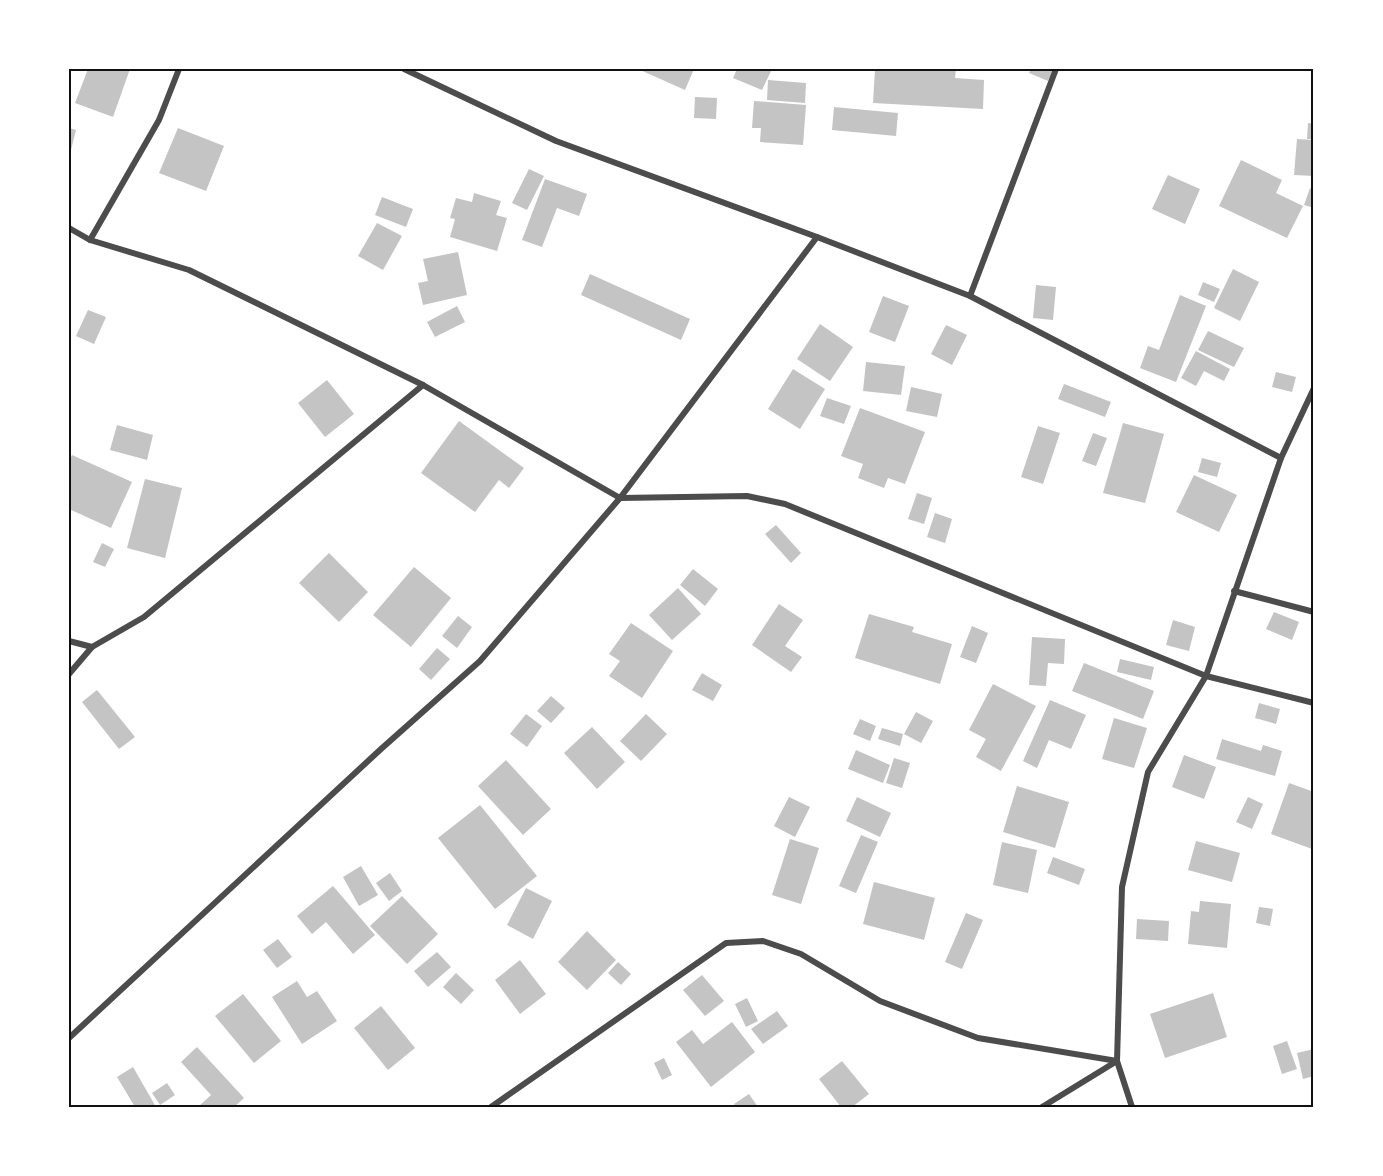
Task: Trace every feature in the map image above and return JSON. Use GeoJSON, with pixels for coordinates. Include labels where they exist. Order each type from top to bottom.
{"type":"FeatureCollection","features":[{"type":"Feature","properties":{"kind":"street"},"geometry":{"type":"LineString","coordinates":[[90,240],[159,120],[179,69]]}},
{"type":"Feature","properties":{"kind":"street"},"geometry":{"type":"LineString","coordinates":[[404,69],[556,141],[970,296],[1281,458]]}},
{"type":"Feature","properties":{"kind":"street"},"geometry":{"type":"LineString","coordinates":[[970,296],[1056,69]]}},
{"type":"Feature","properties":{"kind":"street"},"geometry":{"type":"LineString","coordinates":[[69,228],[90,240],[189,270],[423,385],[620,498],[747,496],[785,504],[1206,676],[1314,703]]}},
{"type":"Feature","properties":{"kind":"street"},"geometry":{"type":"LineString","coordinates":[[69,1038],[381,749],[480,661],[620,498],[817,237]]}},
{"type":"Feature","properties":{"kind":"street"},"geometry":{"type":"LineString","coordinates":[[69,674],[92,647],[144,617],[302,483],[423,385]]}},
{"type":"Feature","properties":{"kind":"street"},"geometry":{"type":"LineString","coordinates":[[1131,1107],[1117,1061],[1122,887],[1148,772],[1206,676],[1281,458],[1314,388]]}},
{"type":"Feature","properties":{"kind":"street"},"geometry":{"type":"LineString","coordinates":[[1234,591],[1314,612]]}},
{"type":"Feature","properties":{"kind":"street"},"geometry":{"type":"LineString","coordinates":[[69,641],[92,647]]}},
{"type":"Feature","properties":{"kind":"street"},"geometry":{"type":"LineString","coordinates":[[491,1107],[726,943],[763,941],[801,954],[879,1001],[978,1038],[1117,1061]]}},
{"type":"Feature","properties":{"kind":"street"},"geometry":{"type":"LineString","coordinates":[[1041,1107],[1117,1061]]}},
{"type":"Feature","properties":{"kind":"building"},"geometry":{"type":"Polygon","coordinates":[[[88,69],[130,69],[113,117],[75,103],[88,69]]]}},
{"type":"Feature","properties":{"kind":"building"},"geometry":{"type":"Polygon","coordinates":[[[638,69],[694,69],[685,90],[638,69]]]}},
{"type":"Feature","properties":{"kind":"building"},"geometry":{"type":"Polygon","coordinates":[[[737,69],[772,69],[762,90],[733,78],[737,69]]]}},
{"type":"Feature","properties":{"kind":"building"},"geometry":{"type":"Polygon","coordinates":[[[875,69],[956,69],[955,78],[984,80],[983,109],[873,103],[875,69]]]}},
{"type":"Feature","properties":{"kind":"building"},"geometry":{"type":"Polygon","coordinates":[[[1031,69],[1053,69],[1048,81],[1029,73],[1031,69]]]}},
{"type":"Feature","properties":{"kind":"building"},"geometry":{"type":"Polygon","coordinates":[[[768,80],[806,83],[805,103],[767,100],[768,80]]]}},
{"type":"Feature","properties":{"kind":"building"},"geometry":{"type":"Polygon","coordinates":[[[695,97],[717,98],[716,119],[694,118],[695,97]]]}},
{"type":"Feature","properties":{"kind":"building"},"geometry":{"type":"Polygon","coordinates":[[[754,101],[806,105],[803,145],[760,142],[761,128],[752,128],[754,101]]]}},
{"type":"Feature","properties":{"kind":"building"},"geometry":{"type":"Polygon","coordinates":[[[834,107],[898,113],[896,136],[832,130],[834,107]]]}},
{"type":"Feature","properties":{"kind":"building"},"geometry":{"type":"Polygon","coordinates":[[[1308,123],[1314,124],[1314,139],[1307,139],[1308,123]]]}},
{"type":"Feature","properties":{"kind":"building"},"geometry":{"type":"Polygon","coordinates":[[[69,128],[76,130],[70,154],[69,153],[69,128]]]}},
{"type":"Feature","properties":{"kind":"building"},"geometry":{"type":"Polygon","coordinates":[[[178,128],[224,146],[206,191],[159,173],[178,128]]]}},
{"type":"Feature","properties":{"kind":"building"},"geometry":{"type":"Polygon","coordinates":[[[1297,139],[1314,140],[1314,176],[1294,175],[1297,139]]]}},
{"type":"Feature","properties":{"kind":"building"},"geometry":{"type":"Polygon","coordinates":[[[1241,160],[1282,180],[1276,193],[1303,206],[1287,238],[1219,206],[1241,160]]]}},
{"type":"Feature","properties":{"kind":"building"},"geometry":{"type":"Polygon","coordinates":[[[529,169],[544,176],[527,210],[512,203],[529,169]]]}},
{"type":"Feature","properties":{"kind":"building"},"geometry":{"type":"Polygon","coordinates":[[[1168,175],[1200,189],[1185,224],[1152,209],[1168,175]]]}},
{"type":"Feature","properties":{"kind":"building"},"geometry":{"type":"Polygon","coordinates":[[[545,179],[587,194],[579,216],[557,208],[542,247],[522,240],[545,179]]]}},
{"type":"Feature","properties":{"kind":"building"},"geometry":{"type":"Polygon","coordinates":[[[1310,188],[1314,190],[1314,208],[1304,205],[1310,188]]]}},
{"type":"Feature","properties":{"kind":"building"},"geometry":{"type":"Polygon","coordinates":[[[474,193],[501,201],[496,215],[507,218],[497,251],[450,237],[455,219],[450,218],[456,198],[472,202],[474,193]]]}},
{"type":"Feature","properties":{"kind":"building"},"geometry":{"type":"Polygon","coordinates":[[[382,197],[413,209],[406,227],[375,215],[382,197]]]}},
{"type":"Feature","properties":{"kind":"building"},"geometry":{"type":"Polygon","coordinates":[[[377,223],[402,236],[383,270],[358,256],[377,223]]]}},
{"type":"Feature","properties":{"kind":"building"},"geometry":{"type":"Polygon","coordinates":[[[458,252],[467,295],[423,305],[418,283],[428,281],[423,259],[458,252]]]}},
{"type":"Feature","properties":{"kind":"building"},"geometry":{"type":"Polygon","coordinates":[[[1233,269],[1259,282],[1240,321],[1214,308],[1233,269]]]}},
{"type":"Feature","properties":{"kind":"building"},"geometry":{"type":"Polygon","coordinates":[[[590,274],[690,319],[681,340],[581,295],[590,274]]]}},
{"type":"Feature","properties":{"kind":"building"},"geometry":{"type":"Polygon","coordinates":[[[1203,282],[1220,289],[1214,302],[1198,295],[1203,282]]]}},
{"type":"Feature","properties":{"kind":"building"},"geometry":{"type":"Polygon","coordinates":[[[1036,285],[1056,287],[1053,320],[1033,318],[1036,285]]]}},
{"type":"Feature","properties":{"kind":"building"},"geometry":{"type":"Polygon","coordinates":[[[1180,295],[1206,306],[1176,382],[1140,368],[1148,346],[1159,350],[1180,295]]]}},
{"type":"Feature","properties":{"kind":"building"},"geometry":{"type":"Polygon","coordinates":[[[883,296],[909,306],[895,342],[869,332],[883,296]]]}},
{"type":"Feature","properties":{"kind":"building"},"geometry":{"type":"Polygon","coordinates":[[[457,306],[465,322],[435,337],[427,322],[457,306]]]}},
{"type":"Feature","properties":{"kind":"building"},"geometry":{"type":"Polygon","coordinates":[[[88,310],[106,317],[94,344],[76,336],[88,310]]]}},
{"type":"Feature","properties":{"kind":"building"},"geometry":{"type":"Polygon","coordinates":[[[820,324],[853,347],[830,381],[797,359],[820,324]]]}},
{"type":"Feature","properties":{"kind":"building"},"geometry":{"type":"Polygon","coordinates":[[[946,325],[967,335],[952,365],[931,354],[946,325]]]}},
{"type":"Feature","properties":{"kind":"building"},"geometry":{"type":"Polygon","coordinates":[[[1208,331],[1244,348],[1234,367],[1198,350],[1208,331]]]}},
{"type":"Feature","properties":{"kind":"building"},"geometry":{"type":"Polygon","coordinates":[[[1196,351],[1230,369],[1224,381],[1204,371],[1196,386],[1181,378],[1196,351]]]}},
{"type":"Feature","properties":{"kind":"building"},"geometry":{"type":"Polygon","coordinates":[[[866,362],[905,366],[901,395],[863,391],[866,362]]]}},
{"type":"Feature","properties":{"kind":"building"},"geometry":{"type":"Polygon","coordinates":[[[793,369],[825,389],[800,429],[768,409],[793,369]]]}},
{"type":"Feature","properties":{"kind":"building"},"geometry":{"type":"Polygon","coordinates":[[[1276,372],[1296,377],[1292,392],[1272,387],[1276,372]]]}},
{"type":"Feature","properties":{"kind":"building"},"geometry":{"type":"Polygon","coordinates":[[[327,380],[354,414],[325,437],[298,403],[327,380]]]}},
{"type":"Feature","properties":{"kind":"building"},"geometry":{"type":"Polygon","coordinates":[[[1064,384],[1111,402],[1105,417],[1058,399],[1064,384]]]}},
{"type":"Feature","properties":{"kind":"building"},"geometry":{"type":"Polygon","coordinates":[[[911,387],[942,394],[937,417],[906,411],[911,387]]]}},
{"type":"Feature","properties":{"kind":"building"},"geometry":{"type":"Polygon","coordinates":[[[827,398],[851,406],[844,424],[820,416],[827,398]]]}},
{"type":"Feature","properties":{"kind":"building"},"geometry":{"type":"Polygon","coordinates":[[[860,408],[925,432],[905,484],[888,478],[884,488],[858,478],[863,464],[841,456],[860,408]]]}},
{"type":"Feature","properties":{"kind":"building"},"geometry":{"type":"Polygon","coordinates":[[[459,421],[524,468],[509,488],[499,480],[475,512],[421,473],[459,421]]]}},
{"type":"Feature","properties":{"kind":"building"},"geometry":{"type":"Polygon","coordinates":[[[1123,423],[1164,434],[1145,503],[1103,493],[1123,423]]]}},
{"type":"Feature","properties":{"kind":"building"},"geometry":{"type":"Polygon","coordinates":[[[117,425],[153,435],[147,460],[110,450],[117,425]]]}},
{"type":"Feature","properties":{"kind":"building"},"geometry":{"type":"Polygon","coordinates":[[[1038,426],[1060,433],[1043,484],[1021,477],[1038,426]]]}},
{"type":"Feature","properties":{"kind":"building"},"geometry":{"type":"Polygon","coordinates":[[[1093,433],[1107,438],[1096,466],[1082,461],[1093,433]]]}},
{"type":"Feature","properties":{"kind":"building"},"geometry":{"type":"Polygon","coordinates":[[[72,455],[132,482],[111,528],[69,509],[69,461],[72,455]]]}},
{"type":"Feature","properties":{"kind":"building"},"geometry":{"type":"Polygon","coordinates":[[[1202,458],[1221,463],[1217,477],[1198,472],[1202,458]]]}},
{"type":"Feature","properties":{"kind":"building"},"geometry":{"type":"Polygon","coordinates":[[[1194,475],[1237,495],[1219,532],[1176,512],[1194,475]]]}},
{"type":"Feature","properties":{"kind":"building"},"geometry":{"type":"Polygon","coordinates":[[[145,479],[182,488],[165,558],[127,548],[145,479]]]}},
{"type":"Feature","properties":{"kind":"building"},"geometry":{"type":"Polygon","coordinates":[[[917,493],[932,498],[924,524],[908,519],[917,493]]]}},
{"type":"Feature","properties":{"kind":"building"},"geometry":{"type":"Polygon","coordinates":[[[935,513],[952,519],[945,543],[927,537],[935,513]]]}},
{"type":"Feature","properties":{"kind":"building"},"geometry":{"type":"Polygon","coordinates":[[[776,525],[801,553],[791,563],[765,534],[776,525]]]}},
{"type":"Feature","properties":{"kind":"building"},"geometry":{"type":"Polygon","coordinates":[[[102,543],[114,549],[105,567],[93,562],[102,543]]]}},
{"type":"Feature","properties":{"kind":"building"},"geometry":{"type":"Polygon","coordinates":[[[329,553],[368,592],[339,622],[299,583],[329,553]]]}},
{"type":"Feature","properties":{"kind":"building"},"geometry":{"type":"Polygon","coordinates":[[[414,567],[451,598],[411,647],[373,615],[414,567]]]}},
{"type":"Feature","properties":{"kind":"building"},"geometry":{"type":"Polygon","coordinates":[[[693,569],[718,589],[705,606],[680,585],[693,569]]]}},
{"type":"Feature","properties":{"kind":"building"},"geometry":{"type":"Polygon","coordinates":[[[678,588],[701,614],[672,640],[649,615],[678,588]]]}},
{"type":"Feature","properties":{"kind":"building"},"geometry":{"type":"Polygon","coordinates":[[[779,604],[803,620],[785,646],[802,657],[791,672],[752,645],[779,604]]]}},
{"type":"Feature","properties":{"kind":"building"},"geometry":{"type":"Polygon","coordinates":[[[1274,612],[1299,622],[1292,640],[1266,629],[1274,612]]]}},
{"type":"Feature","properties":{"kind":"building"},"geometry":{"type":"Polygon","coordinates":[[[869,614],[914,627],[912,632],[952,644],[940,684],[855,658],[869,614]]]}},
{"type":"Feature","properties":{"kind":"building"},"geometry":{"type":"Polygon","coordinates":[[[458,616],[472,627],[457,648],[442,636],[458,616]]]}},
{"type":"Feature","properties":{"kind":"building"},"geometry":{"type":"Polygon","coordinates":[[[1173,620],[1195,627],[1189,651],[1166,645],[1173,620]]]}},
{"type":"Feature","properties":{"kind":"building"},"geometry":{"type":"Polygon","coordinates":[[[631,623],[673,651],[642,698],[609,676],[620,661],[609,654],[631,623]]]}},
{"type":"Feature","properties":{"kind":"building"},"geometry":{"type":"Polygon","coordinates":[[[972,626],[988,633],[976,663],[960,657],[972,626]]]}},
{"type":"Feature","properties":{"kind":"building"},"geometry":{"type":"Polygon","coordinates":[[[1032,637],[1065,639],[1064,664],[1048,663],[1046,686],[1029,685],[1032,637]]]}},
{"type":"Feature","properties":{"kind":"building"},"geometry":{"type":"Polygon","coordinates":[[[437,648],[450,659],[431,680],[419,669],[437,648]]]}},
{"type":"Feature","properties":{"kind":"building"},"geometry":{"type":"Polygon","coordinates":[[[1120,659],[1154,667],[1151,680],[1117,672],[1120,659]]]}},
{"type":"Feature","properties":{"kind":"building"},"geometry":{"type":"Polygon","coordinates":[[[1084,663],[1154,691],[1143,719],[1072,691],[1084,663]]]}},
{"type":"Feature","properties":{"kind":"building"},"geometry":{"type":"Polygon","coordinates":[[[702,673],[722,685],[713,701],[692,690],[702,673]]]}},
{"type":"Feature","properties":{"kind":"building"},"geometry":{"type":"Polygon","coordinates":[[[993,684],[1036,706],[1001,771],[976,757],[986,739],[969,730],[993,684]]]}},
{"type":"Feature","properties":{"kind":"building"},"geometry":{"type":"Polygon","coordinates":[[[97,690],[135,737],[119,749],[82,702],[97,690]]]}},
{"type":"Feature","properties":{"kind":"building"},"geometry":{"type":"Polygon","coordinates":[[[551,696],[565,708],[551,723],[537,711],[551,696]]]}},
{"type":"Feature","properties":{"kind":"building"},"geometry":{"type":"Polygon","coordinates":[[[1050,700],[1086,715],[1071,749],[1049,740],[1037,768],[1023,761],[1050,700]]]}},
{"type":"Feature","properties":{"kind":"building"},"geometry":{"type":"Polygon","coordinates":[[[1259,703],[1280,709],[1276,724],[1255,718],[1259,703]]]}},
{"type":"Feature","properties":{"kind":"building"},"geometry":{"type":"Polygon","coordinates":[[[916,712],[933,721],[921,743],[904,734],[916,712]]]}},
{"type":"Feature","properties":{"kind":"building"},"geometry":{"type":"Polygon","coordinates":[[[526,714],[542,726],[527,747],[510,734],[526,714]]]}},
{"type":"Feature","properties":{"kind":"building"},"geometry":{"type":"Polygon","coordinates":[[[646,714],[667,734],[641,761],[620,741],[646,714]]]}},
{"type":"Feature","properties":{"kind":"building"},"geometry":{"type":"Polygon","coordinates":[[[1114,718],[1147,728],[1134,768],[1102,759],[1114,718]]]}},
{"type":"Feature","properties":{"kind":"building"},"geometry":{"type":"Polygon","coordinates":[[[860,719],[876,726],[870,741],[853,734],[860,719]]]}},
{"type":"Feature","properties":{"kind":"building"},"geometry":{"type":"Polygon","coordinates":[[[592,727],[625,762],[597,789],[564,753],[592,727]]]}},
{"type":"Feature","properties":{"kind":"building"},"geometry":{"type":"Polygon","coordinates":[[[882,728],[903,734],[900,746],[878,739],[882,728]]]}},
{"type":"Feature","properties":{"kind":"building"},"geometry":{"type":"Polygon","coordinates":[[[1222,739],[1261,751],[1263,745],[1282,751],[1275,776],[1216,759],[1222,739]]]}},
{"type":"Feature","properties":{"kind":"building"},"geometry":{"type":"Polygon","coordinates":[[[856,750],[890,765],[883,783],[848,769],[856,750]]]}},
{"type":"Feature","properties":{"kind":"building"},"geometry":{"type":"Polygon","coordinates":[[[1184,755],[1216,767],[1204,799],[1172,787],[1184,755]]]}},
{"type":"Feature","properties":{"kind":"building"},"geometry":{"type":"Polygon","coordinates":[[[894,758],[910,763],[902,788],[886,783],[894,758]]]}},
{"type":"Feature","properties":{"kind":"building"},"geometry":{"type":"Polygon","coordinates":[[[506,760],[551,809],[523,835],[478,786],[506,760]]]}},
{"type":"Feature","properties":{"kind":"building"},"geometry":{"type":"Polygon","coordinates":[[[1289,783],[1314,792],[1312,849],[1271,834],[1289,783]]]}},
{"type":"Feature","properties":{"kind":"building"},"geometry":{"type":"Polygon","coordinates":[[[1017,786],[1069,802],[1055,848],[1003,832],[1017,786]]]}},
{"type":"Feature","properties":{"kind":"building"},"geometry":{"type":"Polygon","coordinates":[[[789,797],[810,807],[795,837],[774,826],[789,797]]]}},
{"type":"Feature","properties":{"kind":"building"},"geometry":{"type":"Polygon","coordinates":[[[857,797],[891,813],[880,837],[846,821],[857,797]]]}},
{"type":"Feature","properties":{"kind":"building"},"geometry":{"type":"Polygon","coordinates":[[[1248,797],[1263,804],[1252,829],[1236,822],[1248,797]]]}},
{"type":"Feature","properties":{"kind":"building"},"geometry":{"type":"Polygon","coordinates":[[[480,805],[537,876],[495,909],[438,838],[480,805]]]}},
{"type":"Feature","properties":{"kind":"building"},"geometry":{"type":"Polygon","coordinates":[[[861,835],[878,842],[856,893],[839,886],[861,835]]]}},
{"type":"Feature","properties":{"kind":"building"},"geometry":{"type":"Polygon","coordinates":[[[790,839],[819,848],[801,904],[772,895],[790,839]]]}},
{"type":"Feature","properties":{"kind":"building"},"geometry":{"type":"Polygon","coordinates":[[[1196,841],[1240,853],[1232,882],[1188,870],[1196,841]]]}},
{"type":"Feature","properties":{"kind":"building"},"geometry":{"type":"Polygon","coordinates":[[[1002,842],[1037,850],[1028,893],[993,885],[1002,842]]]}},
{"type":"Feature","properties":{"kind":"building"},"geometry":{"type":"Polygon","coordinates":[[[1053,857],[1085,869],[1079,885],[1047,873],[1053,857]]]}},
{"type":"Feature","properties":{"kind":"building"},"geometry":{"type":"Polygon","coordinates":[[[361,866],[378,895],[359,906],[343,877],[361,866]]]}},
{"type":"Feature","properties":{"kind":"building"},"geometry":{"type":"Polygon","coordinates":[[[390,873],[402,891],[389,901],[376,883],[390,873]]]}},
{"type":"Feature","properties":{"kind":"building"},"geometry":{"type":"Polygon","coordinates":[[[874,882],[935,898],[924,940],[863,924],[874,882]]]}},
{"type":"Feature","properties":{"kind":"building"},"geometry":{"type":"Polygon","coordinates":[[[333,886],[375,935],[353,954],[326,922],[312,934],[297,916],[333,886]]]}},
{"type":"Feature","properties":{"kind":"building"},"geometry":{"type":"Polygon","coordinates":[[[526,888],[552,901],[533,939],[507,925],[526,888]]]}},
{"type":"Feature","properties":{"kind":"building"},"geometry":{"type":"Polygon","coordinates":[[[402,896],[438,934],[407,964],[370,926],[402,896]]]}},
{"type":"Feature","properties":{"kind":"building"},"geometry":{"type":"Polygon","coordinates":[[[1200,901],[1231,904],[1227,948],[1188,944],[1191,911],[1199,912],[1200,901]]]}},
{"type":"Feature","properties":{"kind":"building"},"geometry":{"type":"Polygon","coordinates":[[[1259,907],[1273,909],[1270,926],[1256,923],[1259,907]]]}},
{"type":"Feature","properties":{"kind":"building"},"geometry":{"type":"Polygon","coordinates":[[[966,913],[983,920],[962,969],[945,962],[966,913]]]}},
{"type":"Feature","properties":{"kind":"building"},"geometry":{"type":"Polygon","coordinates":[[[1137,919],[1169,921],[1168,941],[1136,939],[1137,919]]]}},
{"type":"Feature","properties":{"kind":"building"},"geometry":{"type":"Polygon","coordinates":[[[587,931],[616,960],[587,990],[558,962],[587,931]]]}},
{"type":"Feature","properties":{"kind":"building"},"geometry":{"type":"Polygon","coordinates":[[[278,939],[292,957],[277,968],[263,950],[278,939]]]}},
{"type":"Feature","properties":{"kind":"building"},"geometry":{"type":"Polygon","coordinates":[[[437,952],[451,967],[428,987],[414,971],[437,952]]]}},
{"type":"Feature","properties":{"kind":"building"},"geometry":{"type":"Polygon","coordinates":[[[520,960],[546,994],[520,1014],[495,980],[520,960]]]}},
{"type":"Feature","properties":{"kind":"building"},"geometry":{"type":"Polygon","coordinates":[[[618,962],[631,974],[621,985],[608,973],[618,962]]]}},
{"type":"Feature","properties":{"kind":"building"},"geometry":{"type":"Polygon","coordinates":[[[456,973],[474,990],[461,1004],[443,987],[456,973]]]}},
{"type":"Feature","properties":{"kind":"building"},"geometry":{"type":"Polygon","coordinates":[[[702,975],[724,1001],[705,1016],[683,990],[702,975]]]}},
{"type":"Feature","properties":{"kind":"building"},"geometry":{"type":"Polygon","coordinates":[[[297,981],[307,997],[317,991],[337,1021],[302,1044],[272,997],[297,981]]]}},
{"type":"Feature","properties":{"kind":"building"},"geometry":{"type":"Polygon","coordinates":[[[1213,993],[1227,1037],[1165,1058],[1150,1014],[1213,993]]]}},
{"type":"Feature","properties":{"kind":"building"},"geometry":{"type":"Polygon","coordinates":[[[243,994],[281,1041],[254,1063],[215,1016],[243,994]]]}},
{"type":"Feature","properties":{"kind":"building"},"geometry":{"type":"Polygon","coordinates":[[[747,998],[758,1021],[746,1027],[735,1004],[747,998]]]}},
{"type":"Feature","properties":{"kind":"building"},"geometry":{"type":"Polygon","coordinates":[[[381,1006],[415,1048],[388,1070],[354,1028],[381,1006]]]}},
{"type":"Feature","properties":{"kind":"building"},"geometry":{"type":"Polygon","coordinates":[[[777,1011],[788,1026],[763,1044],[751,1029],[777,1011]]]}},
{"type":"Feature","properties":{"kind":"building"},"geometry":{"type":"Polygon","coordinates":[[[732,1022],[755,1052],[711,1087],[676,1042],[692,1030],[703,1044],[732,1022]]]}},
{"type":"Feature","properties":{"kind":"building"},"geometry":{"type":"Polygon","coordinates":[[[1287,1041],[1297,1069],[1282,1074],[1273,1046],[1287,1041]]]}},
{"type":"Feature","properties":{"kind":"building"},"geometry":{"type":"Polygon","coordinates":[[[197,1047],[244,1098],[234,1107],[198,1107],[211,1095],[181,1062],[197,1047]]]}},
{"type":"Feature","properties":{"kind":"building"},"geometry":{"type":"Polygon","coordinates":[[[1314,1049],[1314,1076],[1303,1079],[1297,1053],[1314,1049]]]}},
{"type":"Feature","properties":{"kind":"building"},"geometry":{"type":"Polygon","coordinates":[[[664,1058],[672,1075],[662,1080],[654,1063],[664,1058]]]}},
{"type":"Feature","properties":{"kind":"building"},"geometry":{"type":"Polygon","coordinates":[[[842,1061],[869,1094],[852,1107],[841,1107],[819,1079],[842,1061]]]}},
{"type":"Feature","properties":{"kind":"building"},"geometry":{"type":"Polygon","coordinates":[[[133,1067],[156,1107],[135,1107],[117,1077],[133,1067]]]}},
{"type":"Feature","properties":{"kind":"building"},"geometry":{"type":"Polygon","coordinates":[[[167,1083],[175,1095],[160,1105],[152,1093],[167,1083]]]}},
{"type":"Feature","properties":{"kind":"building"},"geometry":{"type":"Polygon","coordinates":[[[749,1094],[758,1107],[736,1107],[734,1104],[749,1094]]]}}]}
